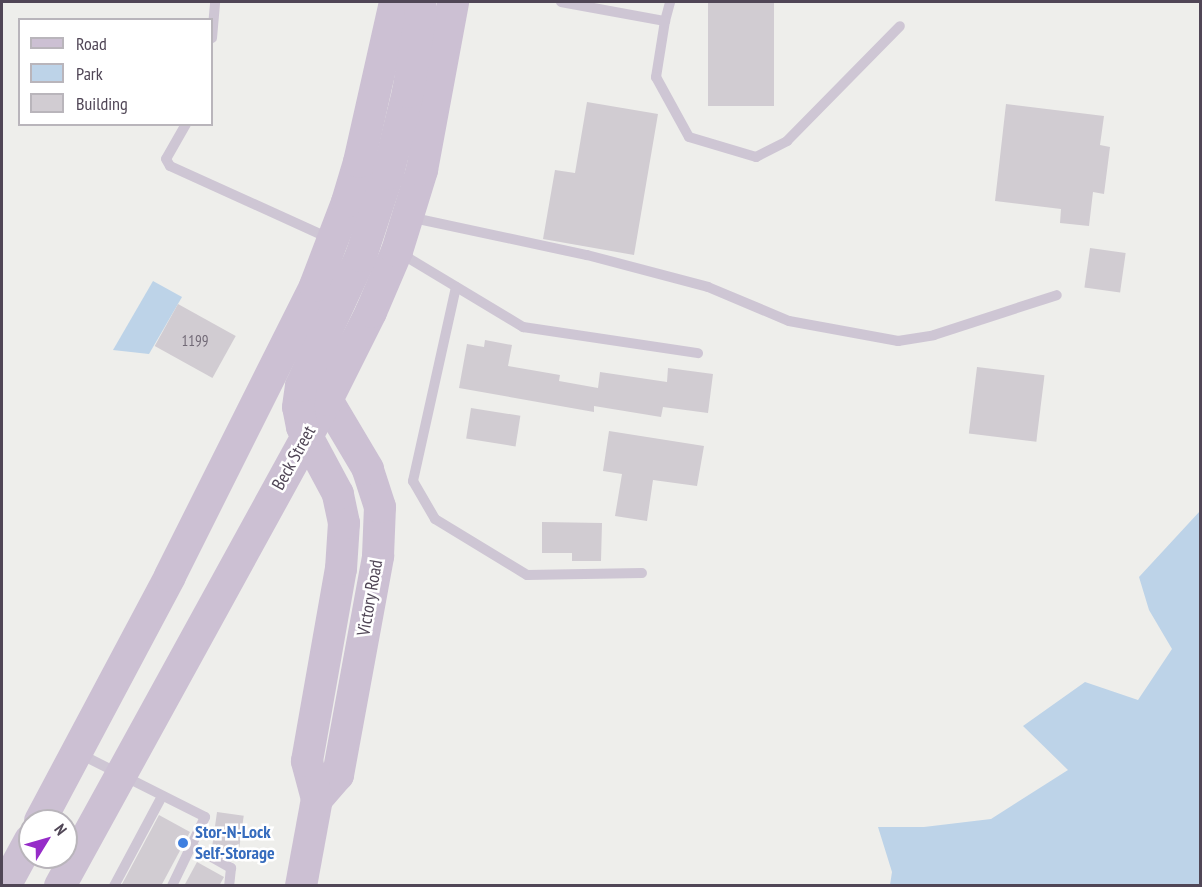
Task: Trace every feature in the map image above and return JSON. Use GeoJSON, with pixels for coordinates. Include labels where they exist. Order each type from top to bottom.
{"type":"FeatureCollection","features":[{"type":"Feature","properties":{"kind":"main road"},"geometry":{"type":"LineString","coordinates":[[47,809],[269,382],[315,286],[334,241],[359,162],[395,2]]}},
{"type":"Feature","properties":{"kind":"main road","name":"Victory Road"},"geometry":{"type":"LineString","coordinates":[[301,885],[317,799],[307,760],[341,569],[344,524],[338,494],[327,469],[306,436],[298,407],[301,386],[361,256],[385,184],[408,92],[421,14],[420,2]]}},
{"type":"Feature","properties":{"kind":"main road","name":"Beck Street"},"geometry":{"type":"LineString","coordinates":[[60,885],[327,400],[371,312],[397,252],[408,217],[433,122],[453,2]]}},
{"type":"Feature","properties":{"kind":"main road","name":"Victory Road"},"geometry":{"type":"LineString","coordinates":[[317,799],[338,775],[378,556],[380,507],[368,469],[327,400]]}},
{"type":"Feature","properties":{"kind":"main road"},"geometry":{"type":"LineString","coordinates":[[5,885],[18,862]]}},
{"type":"Feature","properties":{"kind":"lane"},"geometry":{"type":"LineString","coordinates":[[213,26],[215,2]]}},
{"type":"Feature","properties":{"kind":"lane"},"geometry":{"type":"LineString","coordinates":[[561,2],[664,21]]}},
{"type":"Feature","properties":{"kind":"lane"},"geometry":{"type":"LineString","coordinates":[[670,2],[664,21],[656,77],[689,137],[756,157],[787,141],[900,26]]}},
{"type":"Feature","properties":{"kind":"lane"},"geometry":{"type":"LineString","coordinates":[[185,126],[166,159],[170,166],[334,241]]}},
{"type":"Feature","properties":{"kind":"lane"},"geometry":{"type":"LineString","coordinates":[[408,217],[587,255],[708,287],[789,321],[898,341],[934,335],[1057,295]]}},
{"type":"Feature","properties":{"kind":"lane"},"geometry":{"type":"LineString","coordinates":[[397,252],[523,327],[698,352]]}},
{"type":"Feature","properties":{"kind":"lane"},"geometry":{"type":"LineString","coordinates":[[456,287],[413,481],[435,519],[527,574],[642,573]]}},
{"type":"Feature","properties":{"kind":"lane"},"geometry":{"type":"LineString","coordinates":[[77,753],[205,817],[172,885]]}},
{"type":"Feature","properties":{"kind":"lane"},"geometry":{"type":"LineString","coordinates":[[114,885],[162,796]]}},
{"type":"Feature","properties":{"kind":"lane"},"geometry":{"type":"LineString","coordinates":[[192,846],[231,868],[229,885]]}},
{"type":"Feature","properties":{"kind":"green space"},"geometry":{"type":"Polygon","coordinates":[[[153,281],[182,297],[149,354],[113,350],[153,281]]]}},
{"type":"Feature","properties":{"kind":"green space"},"geometry":{"type":"Polygon","coordinates":[[[1200,511],[1200,885],[890,885],[892,872],[878,827],[924,827],[991,819],[1068,770],[1023,726],[1085,682],[1138,700],[1172,649],[1149,610],[1139,577],[1200,511]]]}},
{"type":"Feature","properties":{"kind":"building"},"geometry":{"type":"Polygon","coordinates":[[[708,2],[774,2],[774,106],[708,106],[708,2]]]}},
{"type":"Feature","properties":{"kind":"building"},"geometry":{"type":"Polygon","coordinates":[[[587,102],[658,114],[634,255],[543,239],[555,170],[575,173],[587,102]]]}},
{"type":"Feature","properties":{"kind":"building"},"geometry":{"type":"Polygon","coordinates":[[[1006,104],[1104,116],[1100,145],[1110,147],[1104,194],[1093,192],[1089,226],[1060,223],[1061,209],[995,201],[1006,104]]]}},
{"type":"Feature","properties":{"kind":"building"},"geometry":{"type":"Polygon","coordinates":[[[1090,248],[1126,253],[1120,293],[1084,288],[1090,248]]]}},
{"type":"Feature","properties":{"kind":"building"},"geometry":{"type":"Polygon","coordinates":[[[178,304],[236,336],[212,378],[155,346],[178,304]]]}},
{"type":"Feature","properties":{"kind":"building"},"geometry":{"type":"Polygon","coordinates":[[[485,340],[512,345],[508,366],[560,375],[559,381],[598,388],[600,372],[667,382],[668,368],[713,374],[708,413],[663,407],[661,417],[594,406],[594,412],[459,388],[467,344],[484,347],[485,340]]]}},
{"type":"Feature","properties":{"kind":"building"},"geometry":{"type":"Polygon","coordinates":[[[977,367],[1044,375],[1036,442],[969,434],[977,367]]]}},
{"type":"Feature","properties":{"kind":"building"},"geometry":{"type":"Polygon","coordinates":[[[471,408],[520,416],[516,446],[466,439],[471,408]]]}},
{"type":"Feature","properties":{"kind":"building"},"geometry":{"type":"Polygon","coordinates":[[[609,431],[704,446],[697,486],[653,480],[647,521],[615,516],[622,474],[603,471],[609,431]]]}},
{"type":"Feature","properties":{"kind":"building"},"geometry":{"type":"Polygon","coordinates":[[[542,522],[602,523],[601,561],[572,561],[572,553],[542,553],[542,522]]]}},
{"type":"Feature","properties":{"kind":"building"},"geometry":{"type":"Polygon","coordinates":[[[217,812],[244,816],[239,851],[212,848],[217,812]]]}},
{"type":"Feature","properties":{"kind":"building"},"geometry":{"type":"Polygon","coordinates":[[[159,815],[190,832],[161,886],[121,886],[159,815]]]}},
{"type":"Feature","properties":{"kind":"building"},"geometry":{"type":"Polygon","coordinates":[[[197,862],[224,877],[219,886],[184,886],[197,862]]]}},
{"type":"Feature","properties":{"kind":"place","name":"Stor-N-Lock Self-Storage"},"geometry":{"type":"Point","coordinates":[183,843]}}]}
